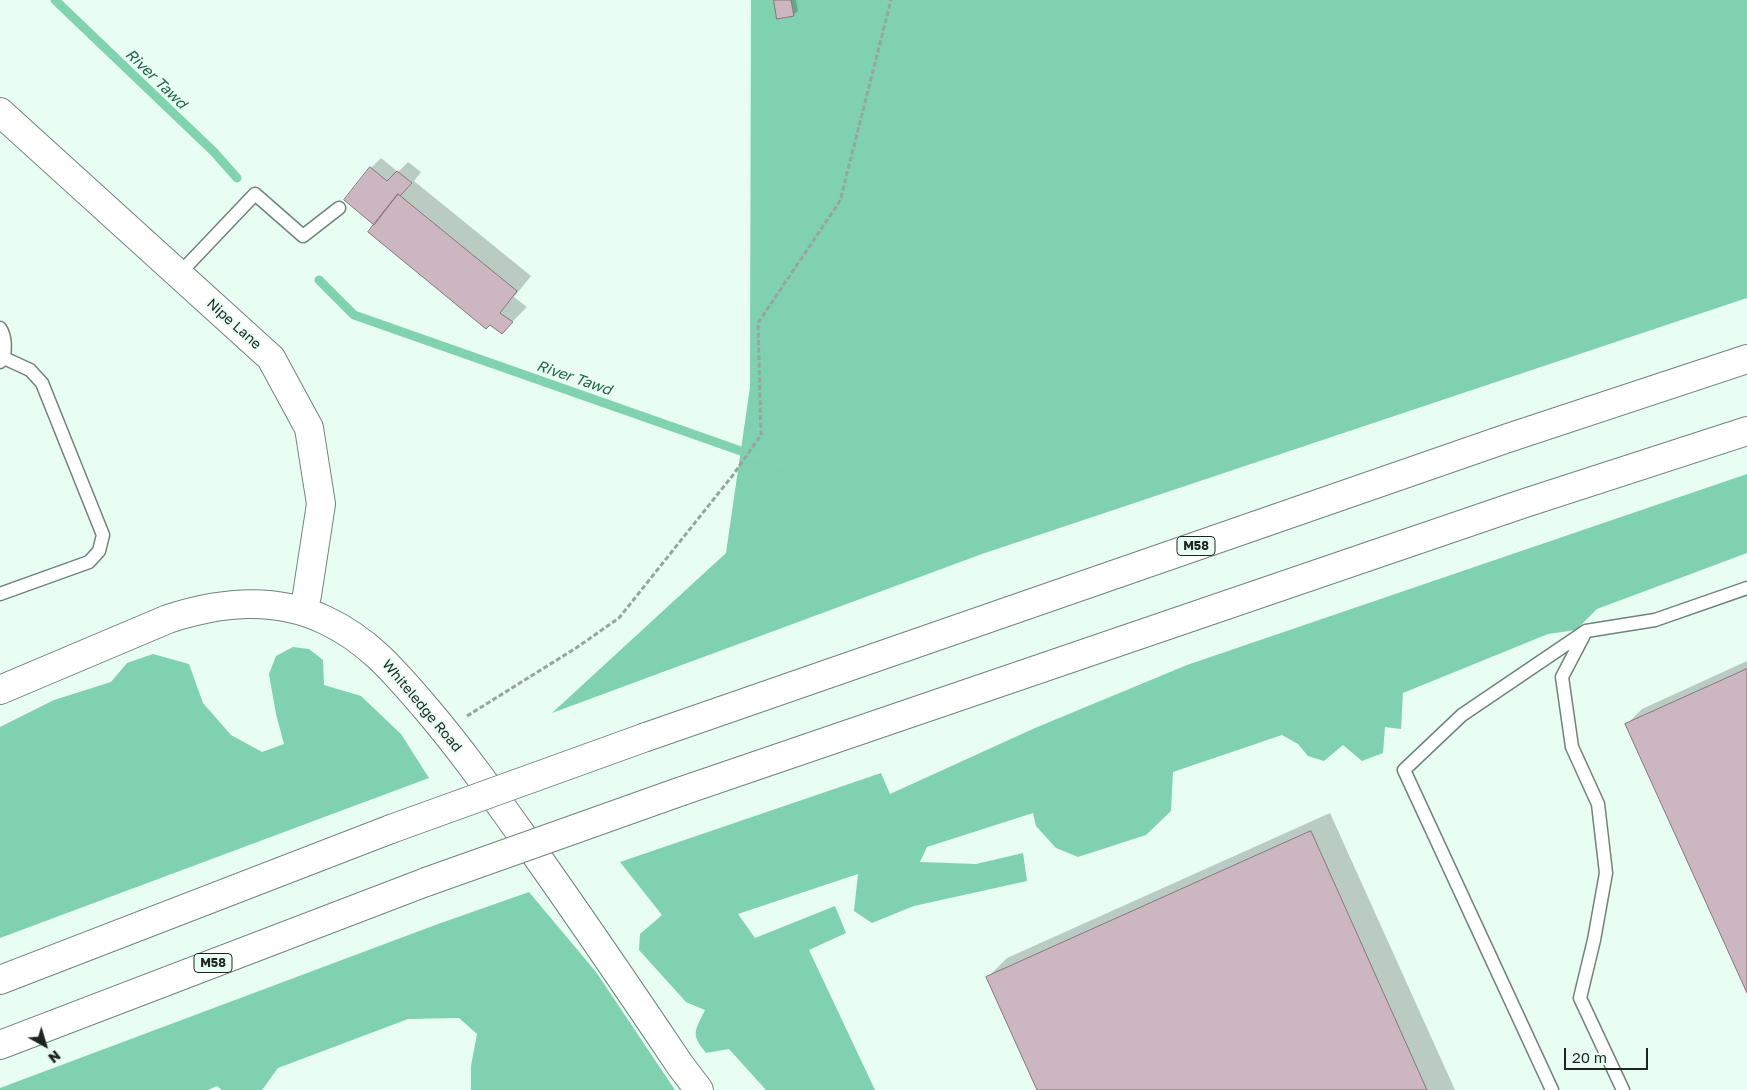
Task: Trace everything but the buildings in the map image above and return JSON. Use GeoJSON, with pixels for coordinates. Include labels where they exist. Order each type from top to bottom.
{"type":"FeatureCollection","features":[{"type":"Feature","properties":{"kind":"main road","name":"Nipe Lane"},"geometry":{"type":"LineString","coordinates":[[0,112],[271,358],[309,428],[321,504],[307,595],[302,611]]}},
{"type":"Feature","properties":{"kind":"main road","name":"M58"},"geometry":{"type":"LineString","coordinates":[[0,980],[390,829],[646,737],[1508,438],[1747,359]]}},
{"type":"Feature","properties":{"kind":"main road","name":"M58"},"geometry":{"type":"LineString","coordinates":[[0,1044],[426,882],[682,791],[1503,510],[1747,431]]}},
{"type":"Feature","properties":{"kind":"main road","name":"Whiteledge Road"},"geometry":{"type":"LineString","coordinates":[[0,690],[168,619],[193,611],[217,606],[260,604],[302,611],[325,620],[368,646],[388,663],[445,730],[489,787],[680,1065],[700,1090]]}},
{"type":"Feature","properties":{"kind":"lane"},"geometry":{"type":"LineString","coordinates":[[179,274],[255,194],[303,236],[339,208]]}},
{"type":"Feature","properties":{"kind":"lane"},"geometry":{"type":"LineString","coordinates":[[0,328],[4,333],[2,360],[30,370],[42,382],[103,535],[99,551],[89,562],[0,594]]}},
{"type":"Feature","properties":{"kind":"lane"},"geometry":{"type":"LineString","coordinates":[[1552,1090],[1404,770],[1462,715],[1586,631],[1655,620],[1747,588]]}},
{"type":"Feature","properties":{"kind":"lane"},"geometry":{"type":"LineString","coordinates":[[1586,631],[1562,677],[1572,747],[1598,804],[1606,873],[1594,940],[1580,998],[1623,1090]]}},
{"type":"Feature","properties":{"kind":"path"},"geometry":{"type":"LineString","coordinates":[[445,730],[576,648],[619,618],[733,475],[761,435],[758,323],[840,201],[891,0]]}},
{"type":"Feature","properties":{"kind":"green space"},"geometry":{"type":"Polygon","coordinates":[[[751,0],[1747,0],[1747,298],[982,554],[552,713],[726,553],[750,387],[751,0]]]}},
{"type":"Feature","properties":{"kind":"green space"},"geometry":{"type":"Polygon","coordinates":[[[1747,474],[1747,553],[1597,609],[1576,630],[1548,634],[1403,693],[1401,729],[1385,727],[1383,753],[1362,761],[1343,745],[1324,761],[1308,756],[1298,744],[1282,735],[1173,772],[1171,811],[1146,835],[1078,857],[1056,848],[1036,826],[1033,813],[927,847],[920,862],[976,864],[1023,853],[1027,881],[914,906],[872,923],[854,911],[858,874],[738,914],[755,938],[835,906],[846,933],[809,950],[875,1090],[766,1090],[729,1049],[706,1053],[696,1037],[697,1028],[705,1010],[686,1002],[639,950],[640,934],[662,915],[620,862],[881,773],[890,794],[1035,728],[1187,665],[1747,474]]]}},
{"type":"Feature","properties":{"kind":"green space"},"geometry":{"type":"Polygon","coordinates":[[[293,647],[309,649],[323,660],[324,685],[361,696],[401,734],[429,778],[0,938],[0,727],[54,700],[111,682],[127,663],[153,654],[189,664],[203,703],[231,735],[262,752],[284,744],[276,714],[269,674],[276,656],[293,647]]]}},
{"type":"Feature","properties":{"kind":"green space"},"geometry":{"type":"Polygon","coordinates":[[[529,892],[596,972],[675,1090],[471,1090],[471,1066],[477,1034],[459,1018],[408,1019],[278,1068],[262,1090],[222,1090],[217,1086],[208,1090],[0,1090],[0,1088],[438,924],[529,892]]]}},
{"type":"Feature","properties":{"kind":"waterway","name":"River Tawd"},"geometry":{"type":"LineString","coordinates":[[55,0],[214,152],[237,178]]}},
{"type":"Feature","properties":{"kind":"waterway","name":"River Tawd"},"geometry":{"type":"LineString","coordinates":[[319,280],[354,315],[832,483]]}}]}
